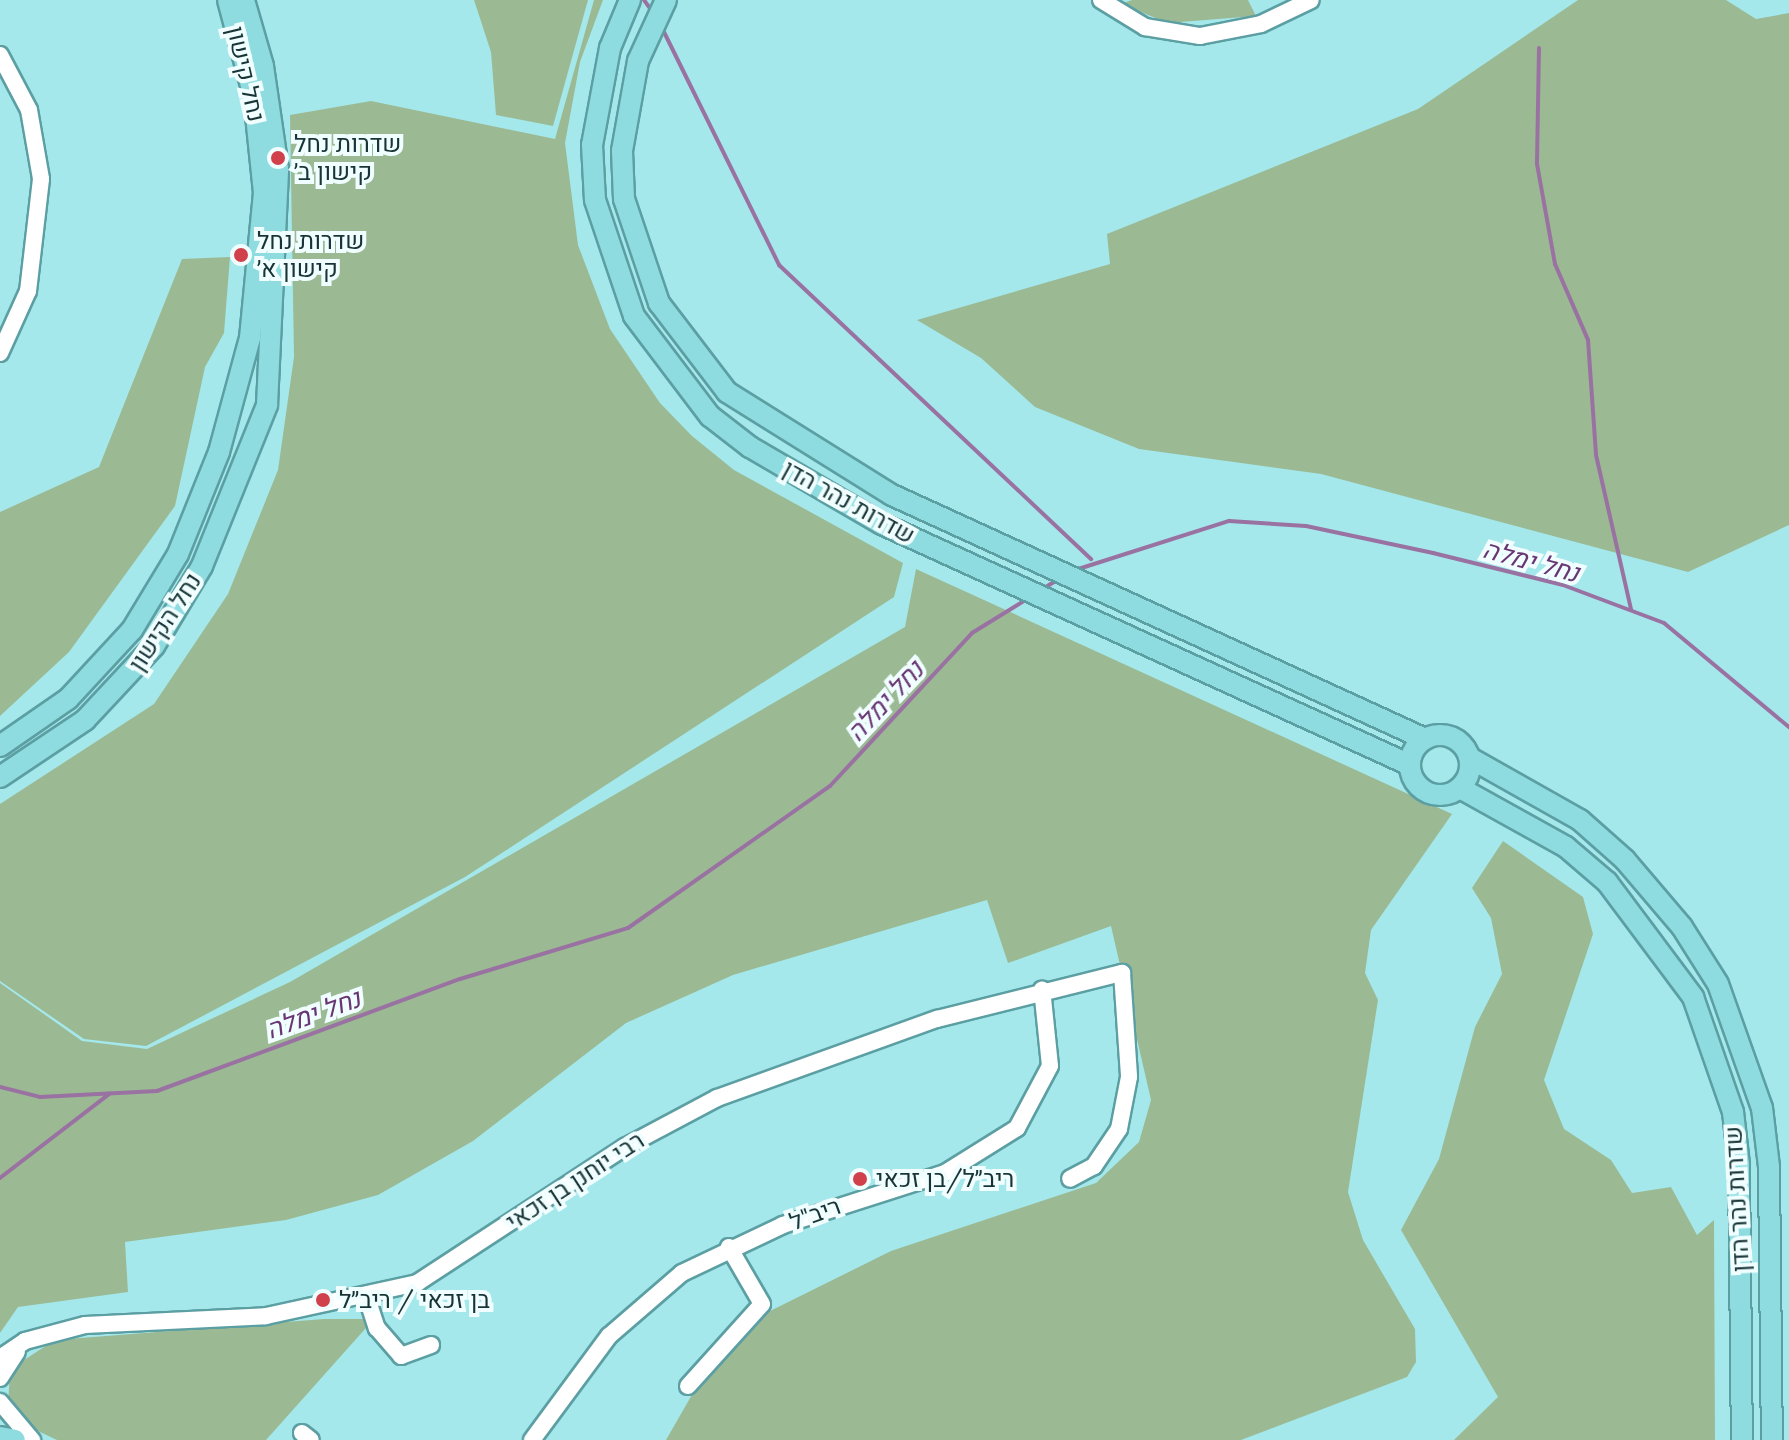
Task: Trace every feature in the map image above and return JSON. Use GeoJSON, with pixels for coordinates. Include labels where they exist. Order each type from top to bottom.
{"type":"FeatureCollection","features":[{"type":"Feature","properties":{"kind":"main road","name":"נחל קישון"},"geometry":{"type":"LineString","coordinates":[[228,0],[248,69],[264,181],[254,315],[232,393]]}},
{"type":"Feature","properties":{"kind":"main road"},"geometry":{"type":"LineString","coordinates":[[244,0],[278,160],[268,394]]}},
{"type":"Feature","properties":{"kind":"main road","name":"שדרות נהר הדן"},"geometry":{"type":"LineString","coordinates":[[630,0],[610,48],[592,145],[595,200],[634,316],[710,416],[750,447],[882,524],[1410,765],[1416,783],[1432,794],[1460,788],[1566,847],[1607,882],[1693,997],[1733,1112],[1739,1165],[1742,1440]]}},
{"type":"Feature","properties":{"kind":"main road","name":"שדרות נהר הדן"},"geometry":{"type":"LineString","coordinates":[[666,0],[638,61],[622,151],[624,199],[659,303],[727,392],[892,495],[1425,739],[1455,739],[1470,758],[1580,820],[1625,860],[1682,927],[1718,984],[1762,1108],[1769,1167],[1772,1440]]}},
{"type":"Feature","properties":{"kind":"main road"},"geometry":{"type":"LineString","coordinates":[[260,414],[241,415],[232,393],[252,378],[268,394]]}},
{"type":"Feature","properties":{"kind":"main road","name":"נחל הקישון"},"geometry":{"type":"LineString","coordinates":[[0,746],[88,681],[147,609],[210,479],[232,393]]}},
{"type":"Feature","properties":{"kind":"main road","name":"נחל הקישון"},"geometry":{"type":"LineString","coordinates":[[0,777],[85,720],[154,646],[216,536],[268,394]]}},
{"type":"Feature","properties":{"kind":"main road"},"geometry":{"type":"LineString","coordinates":[[1410,765],[1425,739]]}},
{"type":"Feature","properties":{"kind":"main road"},"geometry":{"type":"LineString","coordinates":[[1460,788],[1470,758]]}},
{"type":"Feature","properties":{"kind":"main road"},"geometry":{"type":"LineString","coordinates":[[0,1437],[15,1440]]}},
{"type":"Feature","properties":{"kind":"street"},"geometry":{"type":"LineString","coordinates":[[1101,0],[1145,27],[1200,36],[1261,24],[1311,0]]}},
{"type":"Feature","properties":{"kind":"street"},"geometry":{"type":"LineString","coordinates":[[0,55],[29,110],[41,179],[28,291],[0,353]]}},
{"type":"Feature","properties":{"kind":"street","name":"רבי יוחנן בן זכאי"},"geometry":{"type":"LineString","coordinates":[[0,1358],[45,1334],[266,1316],[367,1298],[435,1274],[625,1147],[717,1098],[1042,989],[1122,973],[1129,1077],[1119,1129],[1094,1166],[1070,1179]]}},
{"type":"Feature","properties":{"kind":"street","name":"ריב\"ל"},"geometry":{"type":"LineString","coordinates":[[532,1440],[609,1336],[682,1273],[729,1247],[945,1173],[993,1148],[1046,1085],[1042,989]]}},
{"type":"Feature","properties":{"kind":"street"},"geometry":{"type":"LineString","coordinates":[[688,1386],[762,1304],[729,1247]]}},
{"type":"Feature","properties":{"kind":"street"},"geometry":{"type":"LineString","coordinates":[[367,1298],[377,1328],[401,1356],[431,1345]]}},
{"type":"Feature","properties":{"kind":"street"},"geometry":{"type":"LineString","coordinates":[[0,1378],[19,1349],[45,1334]]}},
{"type":"Feature","properties":{"kind":"street"},"geometry":{"type":"LineString","coordinates":[[0,1402],[32,1440]]}},
{"type":"Feature","properties":{"kind":"green space"},"geometry":{"type":"Polygon","coordinates":[[[474,0],[588,0],[553,126],[496,115],[491,52],[474,0]]]}},
{"type":"Feature","properties":{"kind":"green space"},"geometry":{"type":"Polygon","coordinates":[[[594,0],[603,0],[580,62],[565,143],[578,245],[610,329],[660,403],[692,436],[734,470],[903,563],[894,597],[465,877],[146,1046],[84,1039],[0,981],[0,804],[154,704],[228,594],[278,470],[294,357],[290,115],[371,101],[555,139],[594,0]]]}},
{"type":"Feature","properties":{"kind":"green space"},"geometry":{"type":"Polygon","coordinates":[[[1132,0],[1248,0],[1256,16],[1168,23],[1121,4],[1132,0]]]}},
{"type":"Feature","properties":{"kind":"green space"},"geometry":{"type":"Polygon","coordinates":[[[1578,0],[1726,0],[1756,19],[1789,13],[1789,525],[1688,572],[1321,474],[1139,449],[1035,407],[981,358],[917,320],[1110,264],[1107,234],[1418,109],[1578,0]]]}},
{"type":"Feature","properties":{"kind":"green space"},"geometry":{"type":"Polygon","coordinates":[[[230,257],[224,333],[205,367],[175,506],[69,652],[0,716],[0,512],[99,467],[182,259],[230,257]]]}},
{"type":"Feature","properties":{"kind":"green space"},"geometry":{"type":"Polygon","coordinates":[[[916,569],[1452,814],[1371,930],[1365,973],[1378,1000],[1348,1192],[1363,1240],[1415,1329],[1416,1362],[1407,1377],[1241,1440],[666,1440],[705,1372],[746,1323],[891,1251],[1096,1183],[1139,1142],[1151,1100],[1111,926],[1008,963],[987,900],[733,975],[626,1023],[473,1141],[378,1195],[286,1220],[125,1242],[128,1292],[18,1307],[0,1333],[0,983],[82,1041],[147,1049],[290,982],[905,627],[916,569]]]}},
{"type":"Feature","properties":{"kind":"green space"},"geometry":{"type":"Polygon","coordinates":[[[1503,841],[1583,897],[1593,934],[1544,1080],[1564,1129],[1611,1160],[1632,1193],[1671,1187],[1697,1235],[1714,1220],[1715,1440],[1454,1440],[1498,1397],[1401,1230],[1439,1159],[1475,1027],[1502,974],[1491,918],[1472,888],[1503,841]]]}},
{"type":"Feature","properties":{"kind":"green space"},"geometry":{"type":"Polygon","coordinates":[[[324,1319],[374,1319],[266,1440],[57,1440],[23,1424],[8,1407],[10,1369],[55,1340],[324,1319]]]}},
{"type":"Feature","properties":{"kind":"waterway"},"geometry":{"type":"LineString","coordinates":[[644,0],[652,11]]}},
{"type":"Feature","properties":{"kind":"waterway"},"geometry":{"type":"LineString","coordinates":[[661,26],[779,265],[1091,559]]}},
{"type":"Feature","properties":{"kind":"waterway"},"geometry":{"type":"LineString","coordinates":[[1539,48],[1537,164],[1555,264],[1588,340],[1596,455],[1631,609]]}},
{"type":"Feature","properties":{"kind":"waterway","name":"נחל ימלה"},"geometry":{"type":"LineString","coordinates":[[1072,571],[1229,521],[1306,526],[1433,553],[1563,585],[1664,623],[1789,727]]}},
{"type":"Feature","properties":{"kind":"waterway","name":"נחל ימלה"},"geometry":{"type":"LineString","coordinates":[[1041,590],[1057,580]]}},
{"type":"Feature","properties":{"kind":"waterway","name":"נחל ימלה"},"geometry":{"type":"LineString","coordinates":[[0,1087],[40,1097],[157,1091],[460,979],[628,928],[830,786],[972,633],[1027,599]]}},
{"type":"Feature","properties":{"kind":"waterway"},"geometry":{"type":"LineString","coordinates":[[0,1178],[109,1094]]}},
{"type":"Feature","properties":{"kind":"place","name":"שדרות נחל קישון ב׳"},"geometry":{"type":"Point","coordinates":[278,158]}},
{"type":"Feature","properties":{"kind":"place","name":"שדרות נחל קישון א׳"},"geometry":{"type":"Point","coordinates":[241,255]}},
{"type":"Feature","properties":{"kind":"place","name":"ריב״ל/בן זכאי"},"geometry":{"type":"Point","coordinates":[860,1179]}},
{"type":"Feature","properties":{"kind":"place","name":"בן זכאי / ריב״ל"},"geometry":{"type":"Point","coordinates":[323,1300]}}]}
